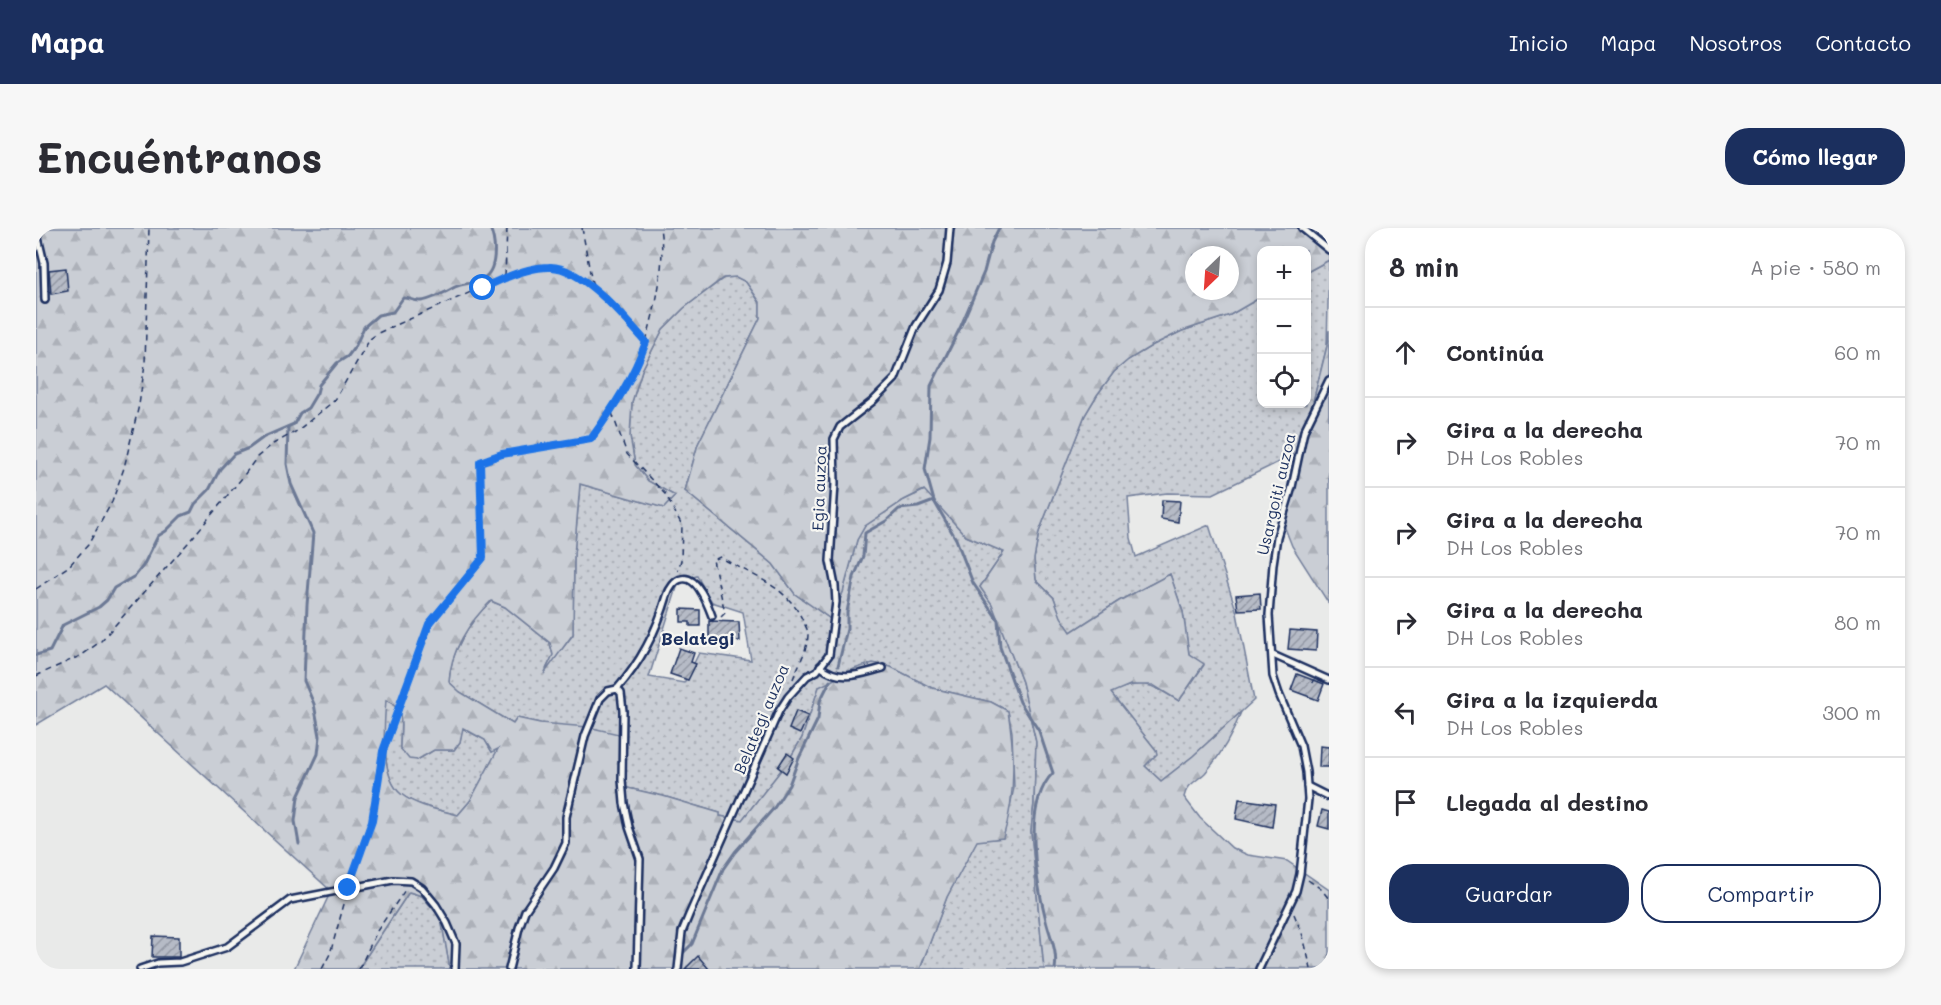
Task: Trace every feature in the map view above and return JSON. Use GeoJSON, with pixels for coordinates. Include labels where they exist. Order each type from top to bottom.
{"type":"FeatureCollection","features":[{"type":"Feature","properties":{"kind":"lane","name":"Egia auzoa"},"geometry":{"type":"LineString","coordinates":[[788,697],[829,655],[836,602],[830,561],[835,484],[834,439],[840,427],[873,401],[895,379],[916,326],[939,290],[947,263],[950,228]]}},
{"type":"Feature","properties":{"kind":"lane"},"geometry":{"type":"LineString","coordinates":[[1302,228],[1329,250]]}},
{"type":"Feature","properties":{"kind":"lane"},"geometry":{"type":"LineString","coordinates":[[36,229],[44,262],[45,300]]}},
{"type":"Feature","properties":{"kind":"lane","name":"Usargoiti auzoa"},"geometry":{"type":"LineString","coordinates":[[1259,969],[1296,891],[1308,799],[1301,746],[1273,676],[1269,615],[1277,537],[1292,488],[1304,431],[1329,380]]}},
{"type":"Feature","properties":{"kind":"lane"},"geometry":{"type":"LineString","coordinates":[[509,969],[525,911],[554,868],[566,843],[567,817],[585,736],[600,699],[608,691],[617,689],[641,659],[661,617],[668,591],[674,584],[681,579],[689,580],[698,588],[712,616]]}},
{"type":"Feature","properties":{"kind":"lane"},"geometry":{"type":"LineString","coordinates":[[1273,655],[1329,680]]}},
{"type":"Feature","properties":{"kind":"lane"},"geometry":{"type":"LineString","coordinates":[[820,666],[827,672],[849,677],[883,668]]}},
{"type":"Feature","properties":{"kind":"lane"},"geometry":{"type":"LineString","coordinates":[[617,689],[621,693],[623,711],[624,803],[640,859],[637,969]]}},
{"type":"Feature","properties":{"kind":"lane","name":"Belategi auzoa"},"geometry":{"type":"LineString","coordinates":[[678,969],[682,932],[779,711],[788,697]]}},
{"type":"Feature","properties":{"kind":"lane"},"geometry":{"type":"LineString","coordinates":[[1307,786],[1329,797]]}},
{"type":"Feature","properties":{"kind":"lane"},"geometry":{"type":"LineString","coordinates":[[140,969],[158,963],[180,962],[227,947],[290,900],[393,880],[411,881],[422,888],[447,923],[456,944],[455,969]]}},
{"type":"Feature","properties":{"kind":"path"},"geometry":{"type":"LineString","coordinates":[[36,589],[69,566],[88,545],[107,512],[124,468],[146,364],[149,228]]}},
{"type":"Feature","properties":{"kind":"path"},"geometry":{"type":"LineString","coordinates":[[505,277],[507,228]]}},
{"type":"Feature","properties":{"kind":"path"},"geometry":{"type":"LineString","coordinates":[[582,228],[593,290]]}},
{"type":"Feature","properties":{"kind":"path"},"geometry":{"type":"LineString","coordinates":[[322,969],[330,954],[348,888],[372,821],[383,751],[429,624],[483,558],[480,462],[502,454],[591,439],[611,412],[636,370],[646,342],[658,294],[662,238],[660,228]]}},
{"type":"Feature","properties":{"kind":"path"},"geometry":{"type":"LineString","coordinates":[[36,676],[82,655],[101,641],[188,543],[242,478],[257,456],[297,431],[335,399],[370,339],[378,333],[505,277],[550,266],[567,269],[614,305],[646,342]]}},
{"type":"Feature","properties":{"kind":"path"},"geometry":{"type":"LineString","coordinates":[[611,412],[627,454],[664,494],[682,525],[681,560],[674,584]]}},
{"type":"Feature","properties":{"kind":"path","name":"Belategi auzoa"},"geometry":{"type":"LineString","coordinates":[[712,616],[719,618],[725,613],[713,560],[720,557],[763,579],[789,598],[798,610],[808,633],[792,681]]}},
{"type":"Feature","properties":{"kind":"path"},"geometry":{"type":"LineString","coordinates":[[1300,874],[1321,889],[1329,899]]}},
{"type":"Feature","properties":{"kind":"path"},"geometry":{"type":"LineString","coordinates":[[359,969],[377,931],[411,881]]}},
{"type":"Feature","properties":{"kind":"path"},"geometry":{"type":"LineString","coordinates":[[1290,905],[1303,936],[1311,969]]}},
{"type":"Feature","properties":{"kind":"green space"},"geometry":{"type":"Polygon","coordinates":[[[36,228],[1329,228],[1329,260],[1311,270],[1311,246],[1257,246],[1257,299],[1230,315],[1182,331],[1153,345],[1128,360],[1114,372],[1085,415],[1039,532],[1034,559],[1036,580],[1054,598],[1061,617],[1071,632],[1119,601],[1170,574],[1183,612],[1189,654],[1204,664],[1179,701],[1153,685],[1130,685],[1111,693],[1156,750],[1157,754],[1145,766],[1161,781],[1193,756],[1241,712],[1221,752],[1205,773],[1190,786],[1184,797],[1200,818],[1232,848],[1248,855],[1287,861],[1329,890],[1329,969],[1044,969],[1031,831],[1036,742],[1022,682],[992,604],[980,587],[1004,552],[966,536],[924,490],[904,500],[865,526],[857,540],[843,592],[832,620],[795,594],[773,564],[685,491],[698,444],[760,318],[760,302],[746,282],[736,277],[723,278],[684,308],[663,329],[642,370],[632,402],[630,436],[635,465],[648,481],[675,496],[664,508],[580,484],[574,555],[573,634],[544,674],[553,655],[550,643],[505,607],[491,601],[475,618],[462,638],[453,660],[449,682],[460,692],[513,724],[517,718],[540,723],[588,727],[623,735],[621,742],[625,762],[623,787],[720,813],[720,816],[742,820],[789,760],[802,738],[819,687],[854,669],[873,663],[891,667],[932,688],[991,702],[1008,711],[1013,775],[1010,807],[1003,838],[977,841],[947,897],[920,969],[450,969],[441,918],[422,896],[409,892],[358,969],[294,969],[331,891],[104,684],[36,725],[36,228]],[[386,700],[385,750],[386,763],[394,786],[401,794],[414,802],[458,815],[470,801],[498,749],[492,752],[485,740],[463,728],[460,742],[454,750],[434,750],[417,760],[409,759],[400,748],[401,720],[393,704],[386,700]]]}},
{"type":"Feature","properties":{"kind":"green space"},"geometry":{"type":"Polygon","coordinates":[[[1329,260],[1327,346],[1310,414],[1295,454],[1213,494],[1167,493],[1128,498],[1131,538],[1136,557],[1209,525],[1237,613],[1254,700],[1193,756],[1161,781],[1145,766],[1156,754],[1156,750],[1110,692],[1139,684],[1153,687],[1179,701],[1204,665],[1189,654],[1183,612],[1170,574],[1119,601],[1071,632],[1061,618],[1054,598],[1036,580],[1034,559],[1039,532],[1085,415],[1097,395],[1114,372],[1128,360],[1182,331],[1230,315],[1257,299],[1257,408],[1311,408],[1311,270],[1329,260]]]}},
{"type":"Feature","properties":{"kind":"green space"},"geometry":{"type":"Polygon","coordinates":[[[736,277],[746,282],[760,303],[760,318],[698,444],[685,491],[773,564],[795,594],[832,620],[843,592],[857,540],[865,526],[904,500],[925,490],[966,536],[1004,552],[980,587],[992,604],[1022,682],[1036,742],[1031,831],[1044,969],[920,969],[947,897],[977,840],[1003,838],[1014,788],[1012,732],[1008,711],[991,702],[932,688],[891,667],[819,687],[802,738],[789,760],[742,820],[719,816],[720,813],[623,787],[540,723],[517,718],[513,724],[460,692],[449,682],[453,660],[462,638],[475,618],[491,601],[505,607],[550,643],[553,655],[546,669],[573,635],[574,555],[580,484],[664,508],[675,496],[648,481],[635,465],[630,436],[632,402],[642,370],[663,329],[684,308],[724,278],[736,277]],[[697,576],[679,581],[649,677],[684,683],[699,653],[751,660],[743,612],[712,602],[697,576]]]}},
{"type":"Feature","properties":{"kind":"green space"},"geometry":{"type":"Polygon","coordinates":[[[1329,330],[1329,604],[1292,546],[1283,523],[1295,454],[1310,414],[1329,330]]]}},
{"type":"Feature","properties":{"kind":"green space"},"geometry":{"type":"Polygon","coordinates":[[[385,700],[394,704],[401,713],[400,748],[417,760],[434,750],[454,750],[460,742],[462,728],[485,740],[492,752],[499,748],[470,801],[458,815],[414,802],[401,794],[394,786],[386,764],[385,700]]]}},
{"type":"Feature","properties":{"kind":"green space"},"geometry":{"type":"Polygon","coordinates":[[[409,892],[422,896],[441,918],[450,969],[358,969],[409,892]]]}},
{"type":"Feature","properties":{"kind":"building"},"geometry":{"type":"Polygon","coordinates":[[[66,268],[68,291],[51,294],[49,270],[66,268]]]}},
{"type":"Feature","properties":{"kind":"building"},"geometry":{"type":"Polygon","coordinates":[[[1162,500],[1180,501],[1178,522],[1161,519],[1162,500]]]}},
{"type":"Feature","properties":{"kind":"building"},"geometry":{"type":"Polygon","coordinates":[[[1260,593],[1261,609],[1238,610],[1236,595],[1260,593]]]}},
{"type":"Feature","properties":{"kind":"building"},"geometry":{"type":"Polygon","coordinates":[[[681,609],[700,610],[700,626],[690,626],[690,622],[681,622],[681,609]]]}},
{"type":"Feature","properties":{"kind":"building"},"geometry":{"type":"Polygon","coordinates":[[[709,621],[739,622],[740,641],[709,640],[709,621]]]}},
{"type":"Feature","properties":{"kind":"building"},"geometry":{"type":"Polygon","coordinates":[[[1290,630],[1317,632],[1316,651],[1288,649],[1290,630]]]}},
{"type":"Feature","properties":{"kind":"building"},"geometry":{"type":"Polygon","coordinates":[[[679,648],[694,653],[691,662],[696,664],[688,680],[670,674],[679,648]]]}},
{"type":"Feature","properties":{"kind":"building"},"geometry":{"type":"Polygon","coordinates":[[[1297,674],[1313,680],[1313,683],[1314,680],[1324,684],[1318,700],[1291,690],[1297,674]]]}},
{"type":"Feature","properties":{"kind":"building"},"geometry":{"type":"Polygon","coordinates":[[[796,711],[808,716],[800,734],[789,729],[796,711]]]}},
{"type":"Feature","properties":{"kind":"building"},"geometry":{"type":"Polygon","coordinates":[[[1320,746],[1329,747],[1329,767],[1319,767],[1320,746]]]}},
{"type":"Feature","properties":{"kind":"building"},"geometry":{"type":"Polygon","coordinates":[[[787,753],[794,758],[786,773],[778,767],[787,753]]]}},
{"type":"Feature","properties":{"kind":"building"},"geometry":{"type":"Polygon","coordinates":[[[1239,799],[1275,804],[1272,827],[1236,819],[1239,799]]]}},
{"type":"Feature","properties":{"kind":"building"},"geometry":{"type":"Polygon","coordinates":[[[1322,810],[1329,812],[1329,829],[1318,826],[1322,810]]]}},
{"type":"Feature","properties":{"kind":"building"},"geometry":{"type":"Polygon","coordinates":[[[153,936],[179,937],[179,957],[152,957],[153,936]]]}},
{"type":"Feature","properties":{"kind":"building"},"geometry":{"type":"Polygon","coordinates":[[[698,956],[709,969],[685,969],[698,956]]]}},
{"type":"Feature","properties":{"kind":"waterway"},"geometry":{"type":"LineString","coordinates":[[36,655],[50,651],[63,625],[99,607],[107,600],[114,588],[135,576],[143,566],[158,536],[181,516],[191,512],[195,504],[209,490],[220,469],[234,454],[294,424],[300,413],[308,408],[319,385],[337,363],[348,356],[364,327],[378,315],[393,312],[403,298],[424,301],[458,286],[479,281],[487,275],[491,270],[494,256],[494,241],[490,228]]}},
{"type":"Feature","properties":{"kind":"waterway"},"geometry":{"type":"LineString","coordinates":[[999,228],[992,242],[984,272],[960,328],[931,386],[930,437],[925,469],[934,501],[956,539],[973,583],[998,620],[1000,647],[1020,702],[1039,731],[1053,773],[1043,787],[1037,804],[1034,844],[1039,885],[1055,950],[1055,969]]}},
{"type":"Feature","properties":{"kind":"waterway"},"geometry":{"type":"LineString","coordinates":[[288,427],[287,464],[291,484],[313,533],[304,681],[314,704],[320,736],[318,754],[298,797],[295,821],[299,844]]}},
{"type":"Feature","properties":{"kind":"waterway"},"geometry":{"type":"LineString","coordinates":[[838,666],[847,629],[847,612],[854,577],[863,556],[865,533],[886,521],[899,509],[918,507],[934,501]]}},
{"type":"Feature","properties":{"kind":"waterway"},"geometry":{"type":"LineString","coordinates":[[680,956],[692,944],[723,869],[774,808],[789,785],[818,719],[820,701],[830,681]]}},
{"type":"Feature","properties":{"kind":"district","name":"Belategi"},"geometry":{"type":"Point","coordinates":[698,639]}},
{"type":"Feature","properties":{"kind":"route"},"geometry":{"type":"LineString","coordinates":[[348,888],[372,821],[383,751],[429,624],[483,558],[480,462],[502,454],[591,439],[611,412],[636,370],[646,342],[614,305],[567,269],[550,266],[536,268],[505,277],[483,288]]}}]}
